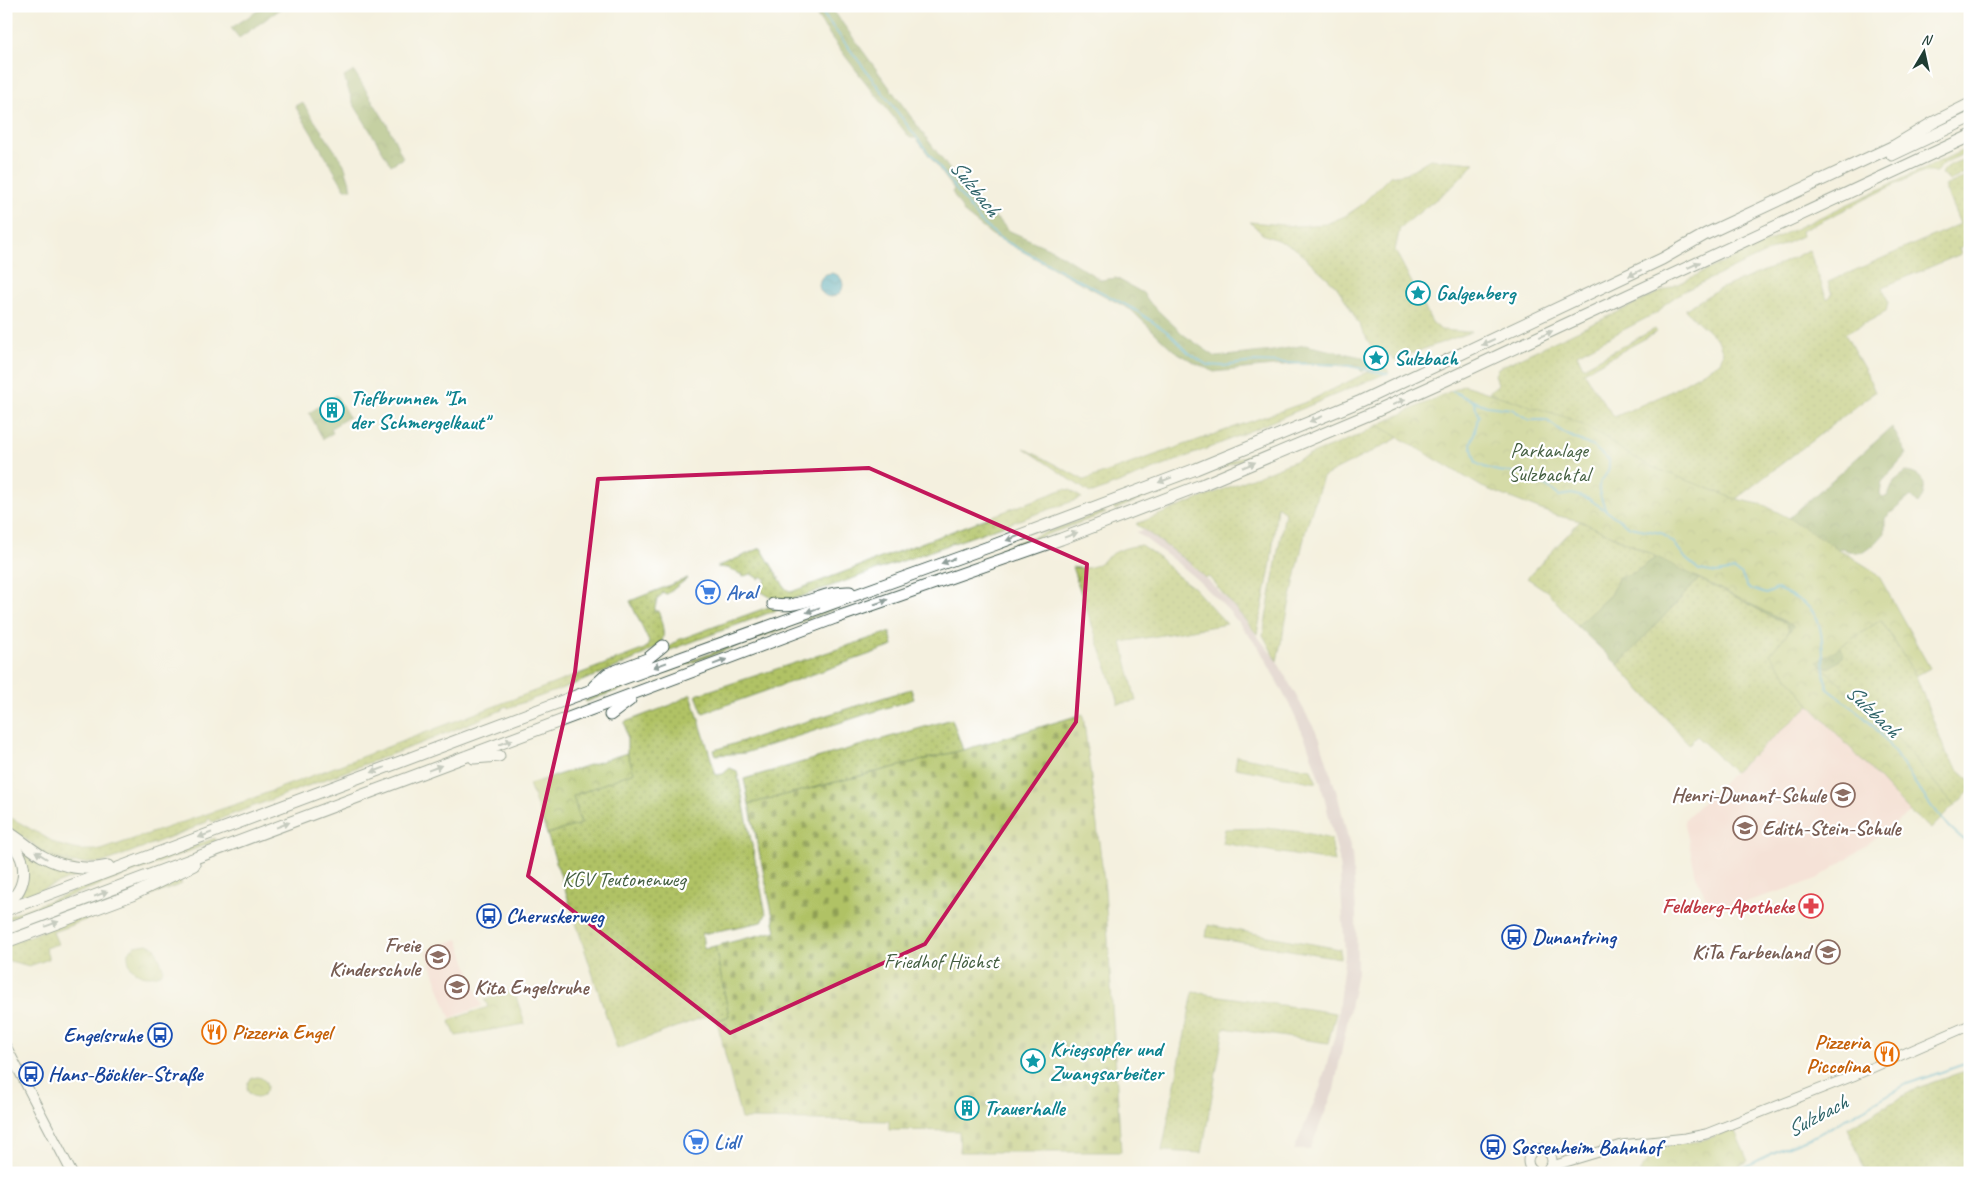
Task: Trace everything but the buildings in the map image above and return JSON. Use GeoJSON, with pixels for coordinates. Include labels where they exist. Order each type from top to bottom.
{"type":"FeatureCollection","features":[{"type":"Feature","properties":{"kind":"highway"},"geometry":{"type":"LineString","coordinates":[[6,910],[589,691],[994,545],[1196,468],[1342,408],[1678,251],[1706,234],[1894,146],[1970,104]]}},
{"type":"Feature","properties":{"kind":"highway"},"geometry":{"type":"LineString","coordinates":[[1678,251],[1710,241],[1970,118]]}},
{"type":"Feature","properties":{"kind":"highway"},"geometry":{"type":"LineString","coordinates":[[6,929],[836,618],[1061,539],[1204,484],[1446,380],[1970,136]]}},
{"type":"Feature","properties":{"kind":"highway"},"geometry":{"type":"LineString","coordinates":[[773,604],[794,604],[841,592],[859,593]]}},
{"type":"Feature","properties":{"kind":"highway"},"geometry":{"type":"LineString","coordinates":[[589,691],[607,674],[647,659],[664,646]]}},
{"type":"Feature","properties":{"kind":"highway"},"geometry":{"type":"LineString","coordinates":[[610,715],[642,691]]}},
{"type":"Feature","properties":{"kind":"highway"},"geometry":{"type":"LineString","coordinates":[[460,759],[499,756]]}},
{"type":"Feature","properties":{"kind":"highway"},"geometry":{"type":"LineString","coordinates":[[6,831],[41,855],[55,862],[71,866],[101,868],[139,860]]}},
{"type":"Feature","properties":{"kind":"highway"},"geometry":{"type":"LineString","coordinates":[[6,840],[18,850],[25,869],[21,888],[17,895],[6,904]]}},
{"type":"Feature","properties":{"kind":"highway"},"geometry":{"type":"LineString","coordinates":[[6,942],[132,895],[238,842]]}},
{"type":"Feature","properties":{"kind":"main road"},"geometry":{"type":"LineString","coordinates":[[1565,1162],[1550,1157],[1544,1150],[1533,1151],[1528,1160],[1533,1171],[1542,1172],[1549,1167],[1622,1145],[1706,1134],[1835,1083],[1970,1025]]}},
{"type":"Feature","properties":{"kind":"main road"},"geometry":{"type":"LineString","coordinates":[[6,1046],[72,1173]]}},
{"type":"Feature","properties":{"kind":"main road"},"geometry":{"type":"LineString","coordinates":[[1549,1167],[1550,1157]]}},
{"type":"Feature","properties":{"kind":"highlighted area"},"geometry":{"type":"Polygon","coordinates":[[[869,468],[1087,564],[1076,722],[925,944],[730,1033],[528,876],[575,672],[598,479],[869,468]]]}},
{"type":"Feature","properties":{"kind":"shaded area"},"geometry":{"type":"Polygon","coordinates":[[[1144,530],[1190,563],[1218,590],[1237,610],[1277,661],[1320,739],[1338,797],[1352,854],[1356,911],[1357,972],[1334,1090],[1310,1150],[1294,1150],[1320,1088],[1335,1035],[1345,954],[1339,859],[1321,784],[1307,743],[1290,706],[1259,648],[1228,610],[1203,585],[1136,532],[1144,530]]]}},
{"type":"Feature","properties":{"kind":"shaded area"},"geometry":{"type":"Polygon","coordinates":[[[1810,705],[1910,812],[1814,881],[1712,912],[1696,876],[1684,820],[1734,772],[1810,705]]]}},
{"type":"Feature","properties":{"kind":"shaded area","name":"Kita Engelsruhe"},"geometry":{"type":"Polygon","coordinates":[[[458,939],[482,1006],[450,1018],[426,951],[458,939]]]}},
{"type":"Feature","properties":{"kind":"green space"},"geometry":{"type":"Polygon","coordinates":[[[265,6],[285,6],[239,38],[231,28],[265,6]]]}},
{"type":"Feature","properties":{"kind":"green space"},"geometry":{"type":"Polygon","coordinates":[[[810,6],[830,6],[961,185],[1010,231],[1053,250],[1101,280],[1116,278],[1143,293],[1151,304],[1184,335],[1216,357],[1272,351],[1305,345],[1362,357],[1370,366],[1362,372],[1358,367],[1304,363],[1214,372],[1173,350],[1131,310],[992,235],[965,214],[952,192],[954,189],[916,138],[910,138],[846,57],[810,6]]]}},
{"type":"Feature","properties":{"kind":"green space"},"geometry":{"type":"Polygon","coordinates":[[[354,71],[387,124],[403,158],[391,165],[353,103],[344,77],[354,71]]]}},
{"type":"Feature","properties":{"kind":"green space"},"geometry":{"type":"Polygon","coordinates":[[[302,102],[344,164],[352,189],[345,189],[295,106],[302,102]]]}},
{"type":"Feature","properties":{"kind":"green space"},"geometry":{"type":"Polygon","coordinates":[[[1970,147],[1970,151],[1946,162],[1936,172],[1922,172],[1801,231],[1802,236],[1682,292],[1665,304],[1660,311],[1577,354],[1583,367],[1655,329],[1657,332],[1584,372],[1614,417],[1666,394],[1720,362],[1723,353],[1718,340],[1685,310],[1689,307],[1717,290],[1774,267],[1809,250],[1827,299],[1832,295],[1828,282],[1960,224],[1944,186],[1970,175],[1970,243],[1959,248],[1961,254],[1883,287],[1888,302],[1886,312],[1845,334],[1875,392],[1736,499],[1739,507],[1774,527],[1485,396],[1498,384],[1495,375],[1498,368],[1970,147]]]}},
{"type":"Feature","properties":{"kind":"green space"},"geometry":{"type":"Polygon","coordinates":[[[1970,157],[1970,171],[1949,181],[1942,174],[1950,165],[1970,157]]]}},
{"type":"Feature","properties":{"kind":"green space"},"geometry":{"type":"Polygon","coordinates":[[[1430,159],[1475,163],[1454,185],[1400,228],[1395,250],[1432,322],[1441,330],[1471,332],[1394,360],[1390,355],[1377,357],[1336,286],[1297,250],[1262,234],[1250,222],[1295,226],[1326,224],[1345,216],[1360,206],[1390,176],[1407,173],[1430,159]]]}},
{"type":"Feature","properties":{"kind":"green space"},"geometry":{"type":"Polygon","coordinates":[[[1378,367],[1387,369],[1389,372],[1219,444],[1093,493],[1090,493],[1024,448],[1084,480],[1309,401],[1378,367]]]}},
{"type":"Feature","properties":{"kind":"green space","name":"Parkanlage Sulzbachtal"},"geometry":{"type":"Polygon","coordinates":[[[1464,385],[1571,419],[1603,436],[1625,452],[1652,467],[1736,499],[1764,505],[1789,518],[1872,570],[1880,578],[1930,668],[1916,676],[1881,620],[1817,662],[1901,742],[1954,806],[1931,829],[1910,812],[1810,705],[1770,654],[1794,626],[1643,550],[1580,521],[1554,515],[1482,487],[1378,425],[1464,385]]]}},
{"type":"Feature","properties":{"kind":"green space"},"geometry":{"type":"Polygon","coordinates":[[[336,395],[349,417],[331,428],[333,433],[323,439],[309,413],[336,395]]]}},
{"type":"Feature","properties":{"kind":"green space"},"geometry":{"type":"Polygon","coordinates":[[[1378,425],[1400,437],[1323,477],[1306,529],[1277,661],[1263,635],[1285,512],[1277,506],[1271,563],[1257,634],[1209,577],[1205,578],[1190,563],[1136,524],[1360,435],[1378,425]]]}},
{"type":"Feature","properties":{"kind":"green space"},"geometry":{"type":"Polygon","coordinates":[[[1892,427],[1907,454],[1882,482],[1880,494],[1883,497],[1888,496],[1894,481],[1906,472],[1913,473],[1921,479],[1924,483],[1924,493],[1918,504],[1911,496],[1885,518],[1885,533],[1871,548],[1856,553],[1842,548],[1834,551],[1838,642],[1844,654],[1839,661],[1830,667],[1796,664],[1781,652],[1789,628],[1785,622],[1769,616],[1747,603],[1787,527],[1789,518],[1892,427]]]}},
{"type":"Feature","properties":{"kind":"green space"},"geometry":{"type":"Polygon","coordinates":[[[1282,441],[1284,443],[1115,510],[1113,508],[1282,441]]]}},
{"type":"Feature","properties":{"kind":"green space"},"geometry":{"type":"Polygon","coordinates":[[[1064,489],[1070,490],[1082,498],[800,597],[788,599],[774,598],[759,590],[766,580],[761,576],[759,579],[751,574],[744,576],[728,568],[717,567],[761,548],[785,588],[791,592],[1064,489]]]}},
{"type":"Feature","properties":{"kind":"green space"},"geometry":{"type":"Polygon","coordinates":[[[1103,512],[1106,513],[1000,552],[999,549],[1103,512]]]}},
{"type":"Feature","properties":{"kind":"green space"},"geometry":{"type":"Polygon","coordinates":[[[1580,521],[1656,557],[1634,573],[1619,577],[1610,595],[1577,626],[1548,592],[1527,578],[1580,521]]]}},
{"type":"Feature","properties":{"kind":"green space"},"geometry":{"type":"Polygon","coordinates":[[[1141,545],[1160,558],[1179,577],[1193,587],[1227,624],[1122,642],[1136,701],[1118,704],[1072,567],[1088,568],[1120,550],[1141,545]]]}},
{"type":"Feature","properties":{"kind":"green space"},"geometry":{"type":"Polygon","coordinates":[[[1662,553],[1699,579],[1618,665],[1577,626],[1610,595],[1619,577],[1634,573],[1662,553]]]}},
{"type":"Feature","properties":{"kind":"green space"},"geometry":{"type":"Polygon","coordinates":[[[688,578],[667,594],[663,593],[657,600],[654,611],[659,611],[663,630],[662,641],[638,657],[565,687],[508,708],[507,706],[502,708],[502,710],[432,739],[212,822],[208,819],[207,822],[194,828],[102,863],[73,863],[47,854],[6,826],[6,815],[59,845],[79,850],[101,850],[248,800],[642,650],[647,647],[649,642],[630,601],[688,578]]]}},
{"type":"Feature","properties":{"kind":"green space"},"geometry":{"type":"Polygon","coordinates":[[[1699,579],[1794,626],[1770,654],[1810,705],[1734,772],[1697,736],[1689,744],[1618,665],[1699,579]]]}},
{"type":"Feature","properties":{"kind":"green space"},"geometry":{"type":"Polygon","coordinates":[[[768,607],[782,608],[660,654],[678,640],[768,607]]]}},
{"type":"Feature","properties":{"kind":"green space"},"geometry":{"type":"Polygon","coordinates":[[[841,607],[586,702],[585,700],[831,609],[841,607]]]}},
{"type":"Feature","properties":{"kind":"green space"},"geometry":{"type":"Polygon","coordinates":[[[1881,620],[1916,676],[1945,751],[1958,769],[1970,780],[1970,791],[1954,806],[1901,742],[1817,662],[1881,620]]]}},
{"type":"Feature","properties":{"kind":"green space"},"geometry":{"type":"Polygon","coordinates":[[[890,632],[893,646],[703,713],[696,695],[890,632]]]}},
{"type":"Feature","properties":{"kind":"green space"},"geometry":{"type":"Polygon","coordinates":[[[911,689],[914,699],[745,753],[716,755],[714,750],[911,689]]]}},
{"type":"Feature","properties":{"kind":"green space","name":"KGV Teutonenweg"},"geometry":{"type":"Polygon","coordinates":[[[691,694],[716,775],[723,774],[730,768],[737,771],[766,914],[762,922],[702,934],[704,949],[715,946],[729,1016],[717,1021],[707,1016],[617,1049],[547,834],[581,824],[573,796],[633,772],[627,753],[625,722],[671,705],[691,694]]]}},
{"type":"Feature","properties":{"kind":"green space","name":"Friedhof Höchst"},"geometry":{"type":"Polygon","coordinates":[[[1083,714],[1105,889],[1121,1152],[960,1152],[959,1131],[889,1130],[889,1121],[741,1119],[717,1021],[729,1016],[715,946],[776,931],[749,804],[963,750],[1083,714]]]}},
{"type":"Feature","properties":{"kind":"green space"},"geometry":{"type":"Polygon","coordinates":[[[952,719],[963,750],[749,804],[744,779],[952,719]]]}},
{"type":"Feature","properties":{"kind":"green space"},"geometry":{"type":"Polygon","coordinates":[[[627,753],[634,772],[573,796],[581,824],[547,834],[529,784],[627,753]]]}},
{"type":"Feature","properties":{"kind":"green space"},"geometry":{"type":"Polygon","coordinates":[[[1237,756],[1311,769],[1317,783],[1235,768],[1237,756]]]}},
{"type":"Feature","properties":{"kind":"green space"},"geometry":{"type":"Polygon","coordinates":[[[1266,828],[1302,832],[1331,839],[1335,862],[1222,843],[1225,829],[1266,828]]]}},
{"type":"Feature","properties":{"kind":"green space"},"geometry":{"type":"Polygon","coordinates":[[[6,835],[88,872],[19,898],[27,877],[6,835]]]}},
{"type":"Feature","properties":{"kind":"green space"},"geometry":{"type":"Polygon","coordinates":[[[215,838],[216,841],[6,920],[6,917],[215,838]]]}},
{"type":"Feature","properties":{"kind":"green space"},"geometry":{"type":"Polygon","coordinates":[[[178,878],[182,884],[53,932],[58,944],[45,948],[49,959],[29,966],[6,960],[6,945],[178,878]]]}},
{"type":"Feature","properties":{"kind":"green space"},"geometry":{"type":"Polygon","coordinates":[[[1208,925],[1340,949],[1340,958],[1206,937],[1208,925]]]}},
{"type":"Feature","properties":{"kind":"green space"},"geometry":{"type":"Polygon","coordinates":[[[147,944],[155,947],[163,968],[162,973],[149,976],[143,975],[133,970],[130,965],[128,952],[135,946],[147,944]]]}},
{"type":"Feature","properties":{"kind":"green space"},"geometry":{"type":"Polygon","coordinates":[[[514,990],[525,1024],[456,1036],[449,1020],[488,1007],[485,1000],[514,990]]]}},
{"type":"Feature","properties":{"kind":"green space"},"geometry":{"type":"Polygon","coordinates":[[[1193,992],[1336,1013],[1328,1043],[1224,1028],[1202,1153],[1162,1151],[1193,992]]]}},
{"type":"Feature","properties":{"kind":"green space"},"geometry":{"type":"Polygon","coordinates":[[[1970,1069],[1970,1173],[1866,1173],[1848,1128],[1917,1088],[1970,1069]]]}},
{"type":"Feature","properties":{"kind":"green space"},"geometry":{"type":"Polygon","coordinates":[[[257,1077],[264,1080],[267,1087],[264,1094],[257,1097],[250,1094],[247,1087],[250,1080],[257,1077]]]}},
{"type":"Feature","properties":{"kind":"green space"},"geometry":{"type":"Polygon","coordinates":[[[1734,1129],[1748,1161],[1728,1173],[1639,1173],[1660,1146],[1700,1141],[1734,1129]]]}},
{"type":"Feature","properties":{"kind":"water"},"geometry":{"type":"Polygon","coordinates":[[[831,273],[840,276],[843,285],[840,294],[831,297],[822,294],[819,285],[822,276],[831,273]]]}},
{"type":"Feature","properties":{"kind":"waterway","name":"Sulzbach"},"geometry":{"type":"LineString","coordinates":[[817,6],[980,221],[1001,239],[1135,310],[1169,333],[1189,353],[1207,365],[1223,366],[1253,362],[1344,365],[1388,374]]}},
{"type":"Feature","properties":{"kind":"waterway","name":"Sulzbach"},"geometry":{"type":"LineString","coordinates":[[1452,391],[1473,401],[1479,415],[1471,445],[1476,463],[1491,470],[1519,473],[1536,478],[1559,496],[1572,494],[1589,499],[1630,527],[1661,533],[1674,543],[1686,559],[1699,570],[1717,573],[1734,570],[1741,574],[1748,588],[1766,594],[1777,589],[1804,603],[1815,615],[1820,628],[1824,675],[1828,689],[1873,725],[1933,809],[1956,833],[1970,844]]}},
{"type":"Feature","properties":{"kind":"waterway","name":"Sulzbach"},"geometry":{"type":"LineString","coordinates":[[1474,401],[1487,406],[1512,409],[1529,420],[1546,420],[1564,433],[1593,447],[1609,460],[1607,473],[1599,486],[1600,495],[1606,510]]}},
{"type":"Feature","properties":{"kind":"waterway","name":"Sulzbach"},"geometry":{"type":"LineString","coordinates":[[1733,1173],[1779,1150],[1817,1135],[1907,1084],[1970,1062]]}},
{"type":"Feature","properties":{"kind":"place","name":"Galgenberg"},"geometry":{"type":"Point","coordinates":[1418,293]}},
{"type":"Feature","properties":{"kind":"place","name":"Sulzbach"},"geometry":{"type":"Point","coordinates":[1376,358]}},
{"type":"Feature","properties":{"kind":"place","name":"Tiefbrunnen \"In der Schmergelkaut\""},"geometry":{"type":"Point","coordinates":[332,410]}},
{"type":"Feature","properties":{"kind":"place","name":"Aral"},"geometry":{"type":"Point","coordinates":[708,592]}},
{"type":"Feature","properties":{"kind":"place","name":"Henri-Dunant-Schule"},"geometry":{"type":"Point","coordinates":[1843,795]}},
{"type":"Feature","properties":{"kind":"place","name":"Edith-Stein-Schule"},"geometry":{"type":"Point","coordinates":[1745,828]}},
{"type":"Feature","properties":{"kind":"place","name":"Feldberg-Apotheke"},"geometry":{"type":"Point","coordinates":[1811,906]}},
{"type":"Feature","properties":{"kind":"place","name":"Cheruskerweg"},"geometry":{"type":"Point","coordinates":[489,916]}},
{"type":"Feature","properties":{"kind":"place","name":"Dunantring"},"geometry":{"type":"Point","coordinates":[1514,937]}},
{"type":"Feature","properties":{"kind":"place","name":"KiTa Farbenland"},"geometry":{"type":"Point","coordinates":[1828,952]}},
{"type":"Feature","properties":{"kind":"place","name":"Freie Kinderschule"},"geometry":{"type":"Point","coordinates":[438,957]}},
{"type":"Feature","properties":{"kind":"place","name":"Kita Engelsruhe"},"geometry":{"type":"Point","coordinates":[457,987]}},
{"type":"Feature","properties":{"kind":"place","name":"Pizzeria Engel"},"geometry":{"type":"Point","coordinates":[214,1032]}},
{"type":"Feature","properties":{"kind":"place","name":"Engelsruhe"},"geometry":{"type":"Point","coordinates":[160,1035]}},
{"type":"Feature","properties":{"kind":"place","name":"Pizzeria Piccolina"},"geometry":{"type":"Point","coordinates":[1887,1054]}},
{"type":"Feature","properties":{"kind":"place","name":"Kriegsopfer und Zwangsarbeiter"},"geometry":{"type":"Point","coordinates":[1033,1061]}},
{"type":"Feature","properties":{"kind":"place","name":"Hans-Böckler-Straße"},"geometry":{"type":"Point","coordinates":[31,1074]}},
{"type":"Feature","properties":{"kind":"place","name":"Trauerhalle"},"geometry":{"type":"Point","coordinates":[967,1108]}},
{"type":"Feature","properties":{"kind":"place","name":"Lidl"},"geometry":{"type":"Point","coordinates":[696,1142]}},
{"type":"Feature","properties":{"kind":"place","name":"Sossenheim Bahnhof"},"geometry":{"type":"Point","coordinates":[1493,1147]}}]}
